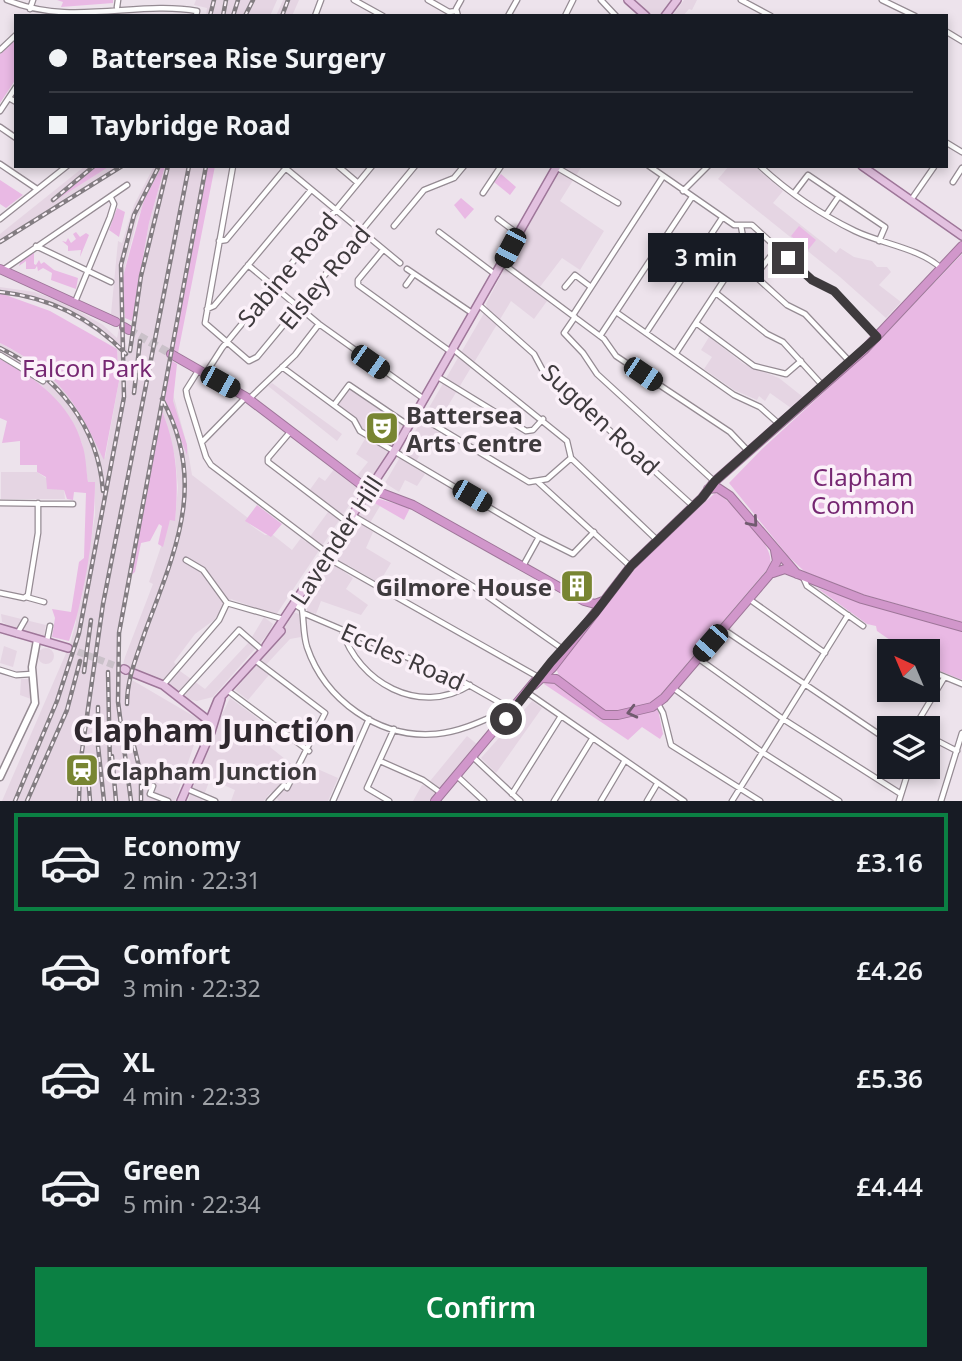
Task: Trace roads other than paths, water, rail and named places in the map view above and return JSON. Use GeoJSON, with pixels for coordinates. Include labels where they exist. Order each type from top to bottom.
{"type":"FeatureCollection","features":[{"type":"Feature","properties":{"kind":"highway"},"geometry":{"type":"LineString","coordinates":[[435,801],[473,757],[502,716],[513,710],[631,566],[713,486],[877,337],[962,246]]}},
{"type":"Feature","properties":{"kind":"highway"},"geometry":{"type":"LineString","coordinates":[[1,269],[123,326]]}},
{"type":"Feature","properties":{"kind":"highway"},"geometry":{"type":"LineString","coordinates":[[171,354],[247,398],[356,482],[413,505],[584,601],[595,604],[603,601]]}},
{"type":"Feature","properties":{"kind":"highway"},"geometry":{"type":"LineString","coordinates":[[727,474],[725,485],[730,496],[800,576]]}},
{"type":"Feature","properties":{"kind":"highway"},"geometry":{"type":"LineString","coordinates":[[713,486],[730,496]]}},
{"type":"Feature","properties":{"kind":"highway"},"geometry":{"type":"LineString","coordinates":[[545,672],[604,715],[618,715],[658,704],[770,574],[777,561],[775,550]]}},
{"type":"Feature","properties":{"kind":"highway"},"geometry":{"type":"LineString","coordinates":[[770,574],[783,569],[862,599],[962,627]]}},
{"type":"Feature","properties":{"kind":"highway"},"geometry":{"type":"LineString","coordinates":[[584,601],[591,608],[590,618]]}},
{"type":"Feature","properties":{"kind":"main road"},"geometry":{"type":"LineString","coordinates":[[628,0],[644,14]]}},
{"type":"Feature","properties":{"kind":"main road","name":"Lavender Hill"},"geometry":{"type":"LineString","coordinates":[[213,719],[227,690],[264,648],[283,621],[393,452],[556,168]]}},
{"type":"Feature","properties":{"kind":"main road"},"geometry":{"type":"LineString","coordinates":[[865,168],[962,236]]}},
{"type":"Feature","properties":{"kind":"main road"},"geometry":{"type":"LineString","coordinates":[[0,628],[16,635],[68,648]]}},
{"type":"Feature","properties":{"kind":"main road"},"geometry":{"type":"LineString","coordinates":[[128,671],[163,685],[178,698],[213,719],[181,801]]}},
{"type":"Feature","properties":{"kind":"street"},"geometry":{"type":"LineString","coordinates":[[6,0],[30,9],[59,12],[179,3],[196,13]]}},
{"type":"Feature","properties":{"kind":"street"},"geometry":{"type":"LineString","coordinates":[[30,9],[33,0]]}},
{"type":"Feature","properties":{"kind":"street"},"geometry":{"type":"LineString","coordinates":[[117,7],[118,0]]}},
{"type":"Feature","properties":{"kind":"street"},"geometry":{"type":"LineString","coordinates":[[354,0],[379,14]]}},
{"type":"Feature","properties":{"kind":"street"},"geometry":{"type":"LineString","coordinates":[[428,0],[457,14],[461,0]]}},
{"type":"Feature","properties":{"kind":"street"},"geometry":{"type":"LineString","coordinates":[[601,0],[613,14]]}},
{"type":"Feature","properties":{"kind":"street"},"geometry":{"type":"LineString","coordinates":[[741,0],[767,14]]}},
{"type":"Feature","properties":{"kind":"street"},"geometry":{"type":"LineString","coordinates":[[882,0],[911,14]]}},
{"type":"Feature","properties":{"kind":"street"},"geometry":{"type":"LineString","coordinates":[[0,50],[14,37]]}},
{"type":"Feature","properties":{"kind":"street"},"geometry":{"type":"LineString","coordinates":[[0,111],[14,90]]}},
{"type":"Feature","properties":{"kind":"street"},"geometry":{"type":"LineString","coordinates":[[9,98],[14,101]]}},
{"type":"Feature","properties":{"kind":"street"},"geometry":{"type":"LineString","coordinates":[[0,164],[37,189]]}},
{"type":"Feature","properties":{"kind":"street"},"geometry":{"type":"LineString","coordinates":[[54,168],[58,173]]}},
{"type":"Feature","properties":{"kind":"street"},"geometry":{"type":"LineString","coordinates":[[0,219],[64,168]]}},
{"type":"Feature","properties":{"kind":"street"},"geometry":{"type":"LineString","coordinates":[[226,343],[205,324],[233,168]]}},
{"type":"Feature","properties":{"kind":"street"},"geometry":{"type":"LineString","coordinates":[[219,242],[226,240],[283,168]]}},
{"type":"Feature","properties":{"kind":"street"},"geometry":{"type":"LineString","coordinates":[[285,168],[400,263]]}},
{"type":"Feature","properties":{"kind":"street"},"geometry":{"type":"LineString","coordinates":[[340,168],[358,183]]}},
{"type":"Feature","properties":{"kind":"street","name":"Sabine Road"},"geometry":{"type":"LineString","coordinates":[[370,168],[186,390],[202,442],[211,465],[325,553],[545,672]]}},
{"type":"Feature","properties":{"kind":"street","name":"Elsley Road"},"geometry":{"type":"LineString","coordinates":[[226,343],[245,358],[253,360],[413,168]]}},
{"type":"Feature","properties":{"kind":"street"},"geometry":{"type":"LineString","coordinates":[[394,226],[424,190],[454,178],[462,168]]}},
{"type":"Feature","properties":{"kind":"street"},"geometry":{"type":"LineString","coordinates":[[483,193],[500,168]]}},
{"type":"Feature","properties":{"kind":"street"},"geometry":{"type":"LineString","coordinates":[[559,168],[618,203]]}},
{"type":"Feature","properties":{"kind":"street"},"geometry":{"type":"LineString","coordinates":[[651,168],[722,218],[741,226],[752,225],[812,280],[834,291],[877,337]]}},
{"type":"Feature","properties":{"kind":"street"},"geometry":{"type":"LineString","coordinates":[[683,191],[706,168]]}},
{"type":"Feature","properties":{"kind":"street"},"geometry":{"type":"LineString","coordinates":[[763,168],[826,215],[879,241],[922,256],[942,269]]}},
{"type":"Feature","properties":{"kind":"street"},"geometry":{"type":"LineString","coordinates":[[911,200],[933,168]]}},
{"type":"Feature","properties":{"kind":"street"},"geometry":{"type":"LineString","coordinates":[[953,182],[962,168]]}},
{"type":"Feature","properties":{"kind":"street"},"geometry":{"type":"LineString","coordinates":[[795,192],[808,175],[885,227],[879,241]]}},
{"type":"Feature","properties":{"kind":"street"},"geometry":{"type":"LineString","coordinates":[[663,178],[591,287],[565,331],[565,337],[615,391],[713,486]]}},
{"type":"Feature","properties":{"kind":"street"},"geometry":{"type":"LineString","coordinates":[[1,269],[127,185]]}},
{"type":"Feature","properties":{"kind":"street"},"geometry":{"type":"LineString","coordinates":[[207,309],[214,306],[311,190]]}},
{"type":"Feature","properties":{"kind":"street"},"geometry":{"type":"LineString","coordinates":[[826,215],[839,196]]}},
{"type":"Feature","properties":{"kind":"street"},"geometry":{"type":"LineString","coordinates":[[600,336],[692,197]]}},
{"type":"Feature","properties":{"kind":"street"},"geometry":{"type":"LineString","coordinates":[[75,302],[114,204],[111,198]]}},
{"type":"Feature","properties":{"kind":"street"},"geometry":{"type":"LineString","coordinates":[[646,333],[722,218]]}},
{"type":"Feature","properties":{"kind":"street"},"geometry":{"type":"LineString","coordinates":[[498,219],[518,234]]}},
{"type":"Feature","properties":{"kind":"street"},"geometry":{"type":"LineString","coordinates":[[676,353],[746,246],[741,226]]}},
{"type":"Feature","properties":{"kind":"street"},"geometry":{"type":"LineString","coordinates":[[439,232],[496,275]]}},
{"type":"Feature","properties":{"kind":"street"},"geometry":{"type":"LineString","coordinates":[[36,246],[111,282]]}},
{"type":"Feature","properties":{"kind":"street"},"geometry":{"type":"LineString","coordinates":[[777,248],[755,276],[787,305],[806,314],[850,362]]}},
{"type":"Feature","properties":{"kind":"street"},"geometry":{"type":"LineString","coordinates":[[383,250],[358,280],[358,285],[543,419],[570,444],[572,458],[657,540]]}},
{"type":"Feature","properties":{"kind":"street"},"geometry":{"type":"LineString","coordinates":[[502,263],[600,336],[616,356],[730,432],[750,453]]}},
{"type":"Feature","properties":{"kind":"street"},"geometry":{"type":"LineString","coordinates":[[248,265],[319,324],[425,400]]}},
{"type":"Feature","properties":{"kind":"street"},"geometry":{"type":"LineString","coordinates":[[407,269],[473,313]]}},
{"type":"Feature","properties":{"kind":"street"},"geometry":{"type":"LineString","coordinates":[[406,285],[414,274]]}},
{"type":"Feature","properties":{"kind":"street"},"geometry":{"type":"LineString","coordinates":[[565,287],[575,275],[591,287]]}},
{"type":"Feature","properties":{"kind":"street"},"geometry":{"type":"LineString","coordinates":[[716,293],[767,334],[782,340],[823,386]]}},
{"type":"Feature","properties":{"kind":"street","name":"Sugden Road"},"geometry":{"type":"LineString","coordinates":[[478,304],[537,356],[542,369],[693,506]]}},
{"type":"Feature","properties":{"kind":"street"},"geometry":{"type":"LineString","coordinates":[[616,313],[734,396],[760,407],[780,425]]}},
{"type":"Feature","properties":{"kind":"street"},"geometry":{"type":"LineString","coordinates":[[696,323],[762,370],[786,374],[801,361]]}},
{"type":"Feature","properties":{"kind":"street"},"geometry":{"type":"LineString","coordinates":[[202,442],[282,367],[319,324]]}},
{"type":"Feature","properties":{"kind":"street"},"geometry":{"type":"LineString","coordinates":[[0,355],[43,381]]}},
{"type":"Feature","properties":{"kind":"street"},"geometry":{"type":"LineString","coordinates":[[282,367],[354,420],[360,431],[539,537],[573,554],[594,532]]}},
{"type":"Feature","properties":{"kind":"street"},"geometry":{"type":"LineString","coordinates":[[438,377],[526,431],[533,430],[543,419]]}},
{"type":"Feature","properties":{"kind":"street"},"geometry":{"type":"LineString","coordinates":[[334,405],[349,385],[409,425]]}},
{"type":"Feature","properties":{"kind":"street"},"geometry":{"type":"LineString","coordinates":[[416,414],[526,481],[538,482],[547,479],[572,458]]}},
{"type":"Feature","properties":{"kind":"street"},"geometry":{"type":"LineString","coordinates":[[290,431],[268,458],[268,462],[349,518],[481,591],[564,649]]}},
{"type":"Feature","properties":{"kind":"street"},"geometry":{"type":"LineString","coordinates":[[538,482],[631,566]]}},
{"type":"Feature","properties":{"kind":"street"},"geometry":{"type":"LineString","coordinates":[[0,503],[73,504]]}},
{"type":"Feature","properties":{"kind":"street"},"geometry":{"type":"LineString","coordinates":[[26,597],[38,533],[38,503]]}},
{"type":"Feature","properties":{"kind":"street"},"geometry":{"type":"LineString","coordinates":[[523,566],[539,537]]}},
{"type":"Feature","properties":{"kind":"street"},"geometry":{"type":"LineString","coordinates":[[186,560],[203,570],[228,603],[283,621]]}},
{"type":"Feature","properties":{"kind":"street"},"geometry":{"type":"LineString","coordinates":[[800,576],[807,586],[863,626]]}},
{"type":"Feature","properties":{"kind":"street"},"geometry":{"type":"LineString","coordinates":[[0,593],[44,602]]}},
{"type":"Feature","properties":{"kind":"street"},"geometry":{"type":"LineString","coordinates":[[748,599],[824,653]]}},
{"type":"Feature","properties":{"kind":"street"},"geometry":{"type":"LineString","coordinates":[[163,685],[222,617],[228,603]]}},
{"type":"Feature","properties":{"kind":"street"},"geometry":{"type":"LineString","coordinates":[[294,603],[303,613],[305,638],[318,671],[341,700],[369,719],[394,729],[414,733],[442,733],[502,716],[502,704]]}},
{"type":"Feature","properties":{"kind":"street","name":"Eccles Road"},"geometry":{"type":"LineString","coordinates":[[303,613],[470,685],[513,710]]}},
{"type":"Feature","properties":{"kind":"street"},"geometry":{"type":"LineString","coordinates":[[732,801],[848,615]]}},
{"type":"Feature","properties":{"kind":"street"},"geometry":{"type":"LineString","coordinates":[[16,635],[25,620]]}},
{"type":"Feature","properties":{"kind":"street"},"geometry":{"type":"LineString","coordinates":[[47,642],[50,626]]}},
{"type":"Feature","properties":{"kind":"street"},"geometry":{"type":"LineString","coordinates":[[341,629],[347,645],[362,667],[397,692],[433,696],[470,685]]}},
{"type":"Feature","properties":{"kind":"street"},"geometry":{"type":"LineString","coordinates":[[723,629],[877,733]]}},
{"type":"Feature","properties":{"kind":"street"},"geometry":{"type":"LineString","coordinates":[[178,698],[239,630],[264,648]]}},
{"type":"Feature","properties":{"kind":"street"},"geometry":{"type":"LineString","coordinates":[[0,777],[34,703],[33,674],[37,640]]}},
{"type":"Feature","properties":{"kind":"street"},"geometry":{"type":"LineString","coordinates":[[698,658],[783,719],[901,794]]}},
{"type":"Feature","properties":{"kind":"street"},"geometry":{"type":"LineString","coordinates":[[254,659],[325,713],[309,751],[286,786],[269,801]]}},
{"type":"Feature","properties":{"kind":"street"},"geometry":{"type":"LineString","coordinates":[[0,670],[33,674]]}},
{"type":"Feature","properties":{"kind":"street"},"geometry":{"type":"LineString","coordinates":[[940,676],[962,684]]}},
{"type":"Feature","properties":{"kind":"street"},"geometry":{"type":"LineString","coordinates":[[921,716],[944,678]]}},
{"type":"Feature","properties":{"kind":"street"},"geometry":{"type":"LineString","coordinates":[[673,688],[763,752],[839,801]]}},
{"type":"Feature","properties":{"kind":"street"},"geometry":{"type":"LineString","coordinates":[[227,690],[309,751]]}},
{"type":"Feature","properties":{"kind":"street"},"geometry":{"type":"LineString","coordinates":[[528,692],[624,762],[684,801]]}},
{"type":"Feature","properties":{"kind":"street"},"geometry":{"type":"LineString","coordinates":[[658,704],[663,713],[670,743],[760,801]]}},
{"type":"Feature","properties":{"kind":"street"},"geometry":{"type":"LineString","coordinates":[[512,794],[561,716]]}},
{"type":"Feature","properties":{"kind":"street"},"geometry":{"type":"LineString","coordinates":[[333,801],[369,719]]}},
{"type":"Feature","properties":{"kind":"street"},"geometry":{"type":"LineString","coordinates":[[389,801],[367,790],[394,729]]}},
{"type":"Feature","properties":{"kind":"street"},"geometry":{"type":"LineString","coordinates":[[941,801],[962,733]]}},
{"type":"Feature","properties":{"kind":"street"},"geometry":{"type":"LineString","coordinates":[[554,801],[592,739]]}},
{"type":"Feature","properties":{"kind":"street"},"geometry":{"type":"LineString","coordinates":[[940,742],[957,751]]}},
{"type":"Feature","properties":{"kind":"street"},"geometry":{"type":"LineString","coordinates":[[473,757],[520,801]]}},
{"type":"Feature","properties":{"kind":"street"},"geometry":{"type":"LineString","coordinates":[[380,761],[423,780],[441,793]]}},
{"type":"Feature","properties":{"kind":"street"},"geometry":{"type":"LineString","coordinates":[[601,801],[624,762]]}},
{"type":"Feature","properties":{"kind":"street"},"geometry":{"type":"LineString","coordinates":[[456,776],[484,801]]}},
{"type":"Feature","properties":{"kind":"street"},"geometry":{"type":"LineString","coordinates":[[899,801],[906,779]]}},
{"type":"Feature","properties":{"kind":"street"},"geometry":{"type":"LineString","coordinates":[[647,801],[657,783]]}},
{"type":"Feature","properties":{"kind":"street"},"geometry":{"type":"LineString","coordinates":[[153,786],[150,794],[168,801]]}},
{"type":"Feature","properties":{"kind":"street"},"geometry":{"type":"LineString","coordinates":[[186,789],[215,801]]}},
{"type":"Feature","properties":{"kind":"tunnel"},"geometry":{"type":"LineString","coordinates":[[129,330],[171,354]]}},
{"type":"Feature","properties":{"kind":"tunnel"},"geometry":{"type":"LineString","coordinates":[[68,648],[124,669]]}},
{"type":"Feature","properties":{"kind":"railway"},"geometry":{"type":"LineString","coordinates":[[210,14],[214,0]]}},
{"type":"Feature","properties":{"kind":"railway"},"geometry":{"type":"LineString","coordinates":[[223,14],[226,0]]}},
{"type":"Feature","properties":{"kind":"railway"},"geometry":{"type":"LineString","coordinates":[[234,14],[238,0]]}},
{"type":"Feature","properties":{"kind":"railway"},"geometry":{"type":"LineString","coordinates":[[246,14],[253,0]]}},
{"type":"Feature","properties":{"kind":"railway"},"geometry":{"type":"LineString","coordinates":[[283,14],[288,0]]}},
{"type":"Feature","properties":{"kind":"railway"},"geometry":{"type":"LineString","coordinates":[[53,200],[92,168]]}},
{"type":"Feature","properties":{"kind":"railway"},"geometry":{"type":"LineString","coordinates":[[0,242],[119,168]]}},
{"type":"Feature","properties":{"kind":"railway"},"geometry":{"type":"LineString","coordinates":[[15,801],[57,701],[79,633],[124,397],[121,265],[134,215],[158,168]]}},
{"type":"Feature","properties":{"kind":"railway"},"geometry":{"type":"LineString","coordinates":[[130,351],[141,276],[168,168]]}},
{"type":"Feature","properties":{"kind":"railway"},"geometry":{"type":"LineString","coordinates":[[79,801],[80,765],[103,604],[189,168]]}},
{"type":"Feature","properties":{"kind":"railway"},"geometry":{"type":"LineString","coordinates":[[131,801],[118,702],[119,633],[206,168]]}},
{"type":"Feature","properties":{"kind":"railway"},"geometry":{"type":"LineString","coordinates":[[0,292],[36,299],[69,312],[99,330],[126,354]]}},
{"type":"Feature","properties":{"kind":"railway"},"geometry":{"type":"LineString","coordinates":[[134,393],[140,341]]}},
{"type":"Feature","properties":{"kind":"railway"},"geometry":{"type":"LineString","coordinates":[[0,348],[39,373],[71,405],[93,445],[103,491]]}},
{"type":"Feature","properties":{"kind":"railway"},"geometry":{"type":"LineString","coordinates":[[127,704],[133,667],[167,573],[182,517],[185,488],[183,459],[176,430],[162,399]]}},
{"type":"Feature","properties":{"kind":"railway"},"geometry":{"type":"LineString","coordinates":[[84,672],[91,620]]}},
{"type":"Feature","properties":{"kind":"railway"},"geometry":{"type":"LineString","coordinates":[[27,801],[67,710],[80,661]]}},
{"type":"Feature","properties":{"kind":"railway"},"geometry":{"type":"LineString","coordinates":[[108,672],[110,767]]}},
{"type":"Feature","properties":{"kind":"railway"},"geometry":{"type":"LineString","coordinates":[[98,707],[98,746],[104,801]]}},
{"type":"Feature","properties":{"kind":"railway"},"geometry":{"type":"LineString","coordinates":[[134,746],[141,775],[141,801]]}},
{"type":"Feature","properties":{"kind":"railway"},"geometry":{"type":"LineString","coordinates":[[112,756],[116,801]]}},
{"type":"Feature","properties":{"kind":"railway"},"geometry":{"type":"LineString","coordinates":[[88,776],[90,801]]}},
{"type":"Feature","properties":{"kind":"place","name":"Battersea Arts Centre"},"geometry":{"type":"Point","coordinates":[382,428]}},
{"type":"Feature","properties":{"kind":"place","name":"Gilmore House"},"geometry":{"type":"Point","coordinates":[577,586]}},
{"type":"Feature","properties":{"kind":"place","name":"Clapham Junction"},"geometry":{"type":"Point","coordinates":[82,770]}},
{"type":"Feature","properties":{"kind":"district","name":"Clapham Junction"},"geometry":{"type":"Point","coordinates":[214,729]}},
{"type":"Feature","properties":{"kind":"park label","name":"Falcon Park"},"geometry":{"type":"Point","coordinates":[87,367]}},
{"type":"Feature","properties":{"kind":"park label","name":"Clapham Common"},"geometry":{"type":"Point","coordinates":[863,490]}}]}
